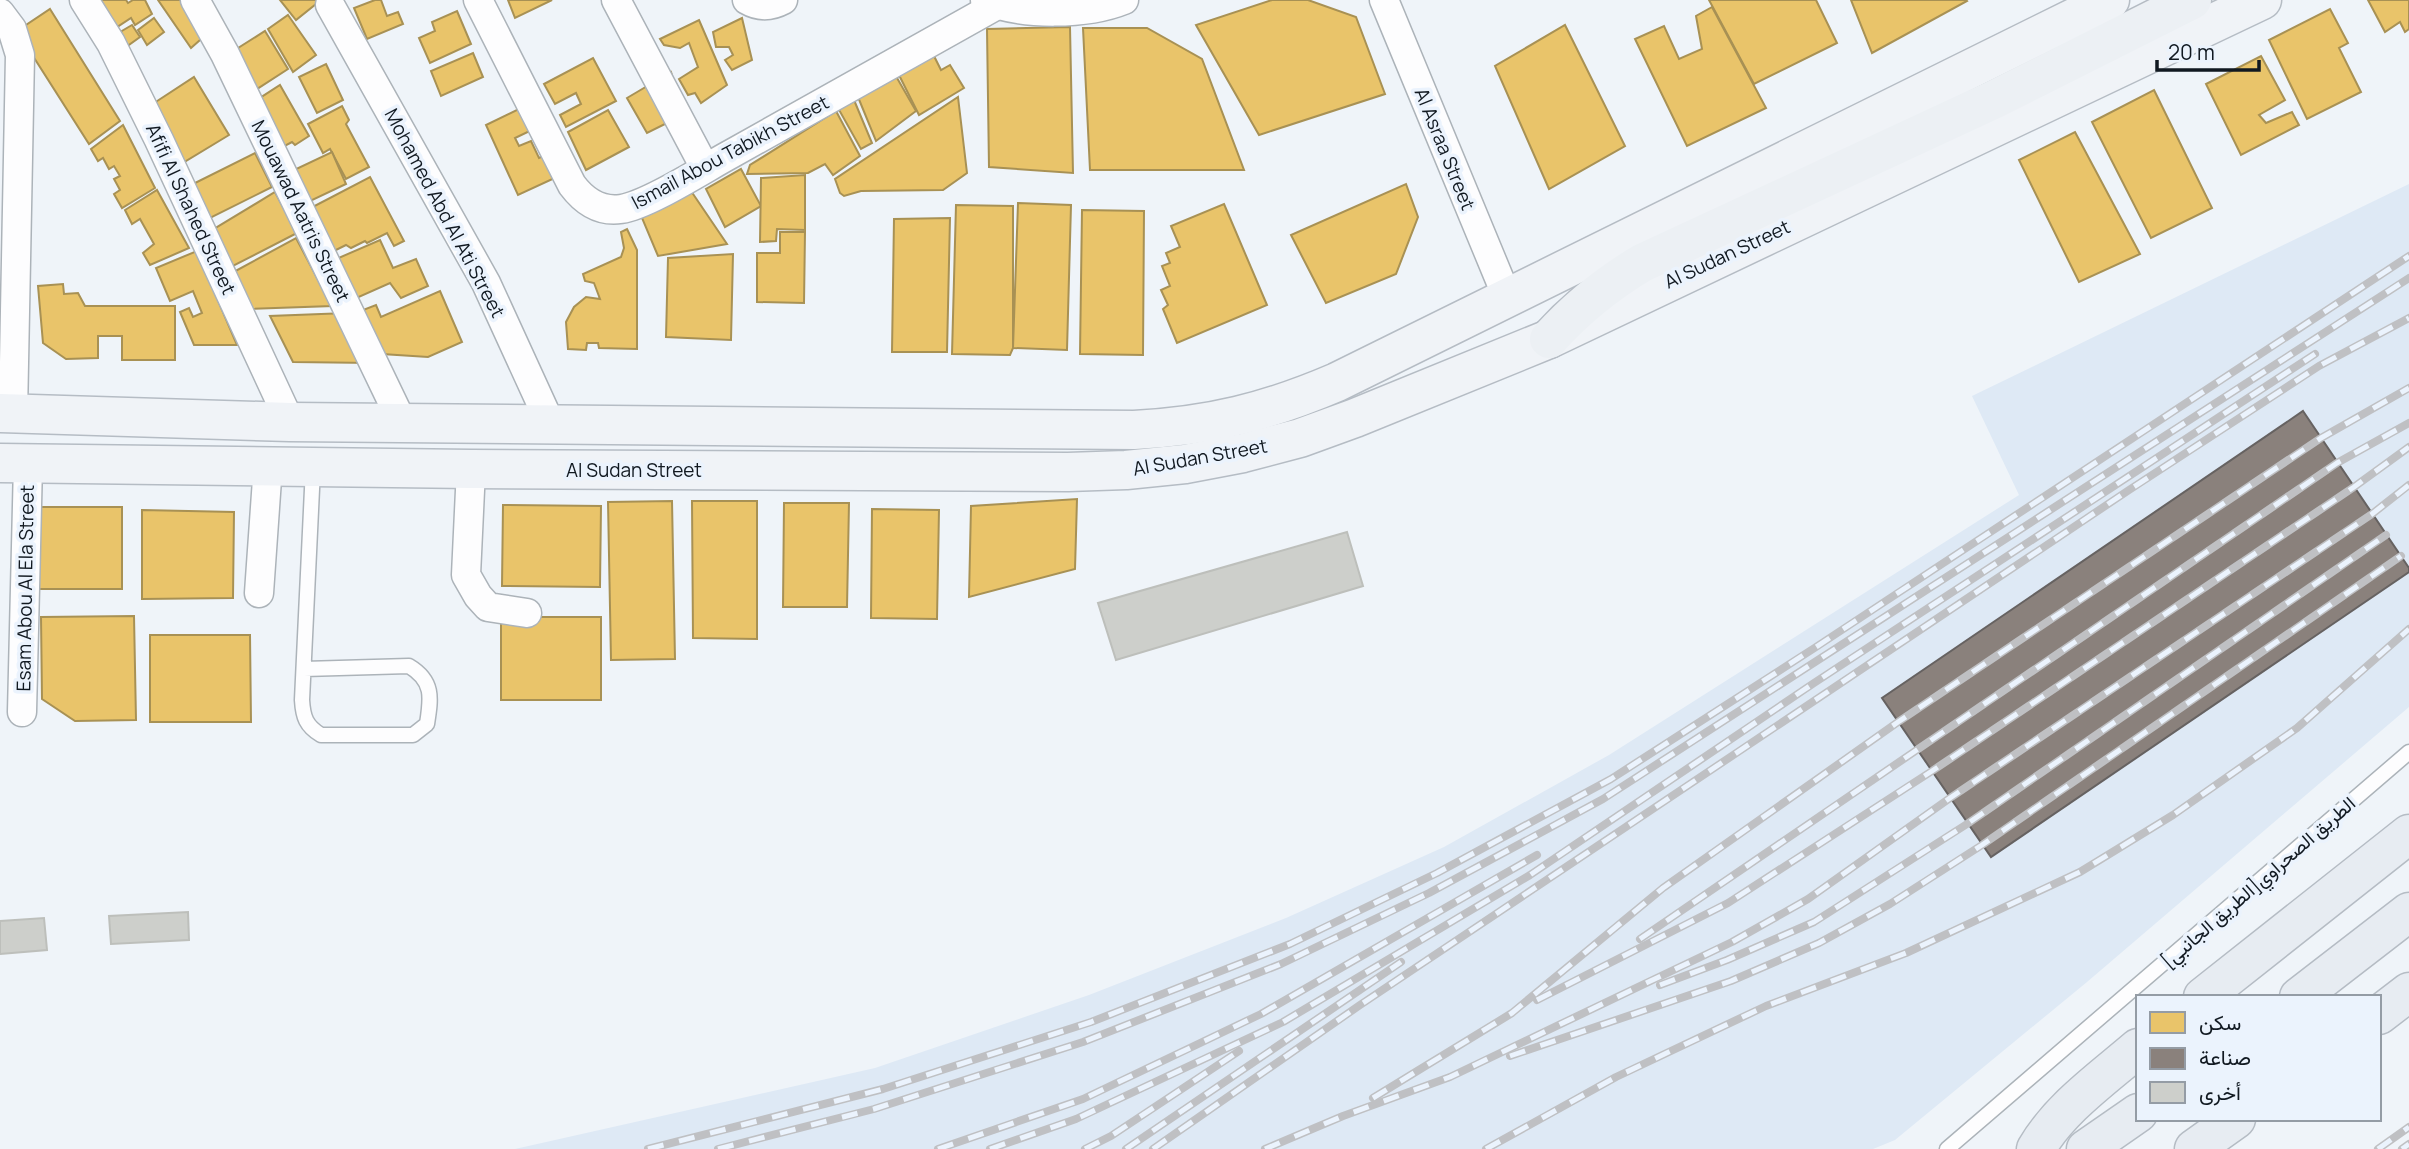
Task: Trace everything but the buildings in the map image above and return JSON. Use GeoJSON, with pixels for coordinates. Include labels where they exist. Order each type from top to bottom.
{"type":"FeatureCollection","features":[{"type":"Feature","properties":{"kind":"highway"},"geometry":{"type":"LineString","coordinates":[[1549,339],[1574,312],[1602,289],[1642,263],[1993,100],[2192,0]]}},
{"type":"Feature","properties":{"kind":"highway"},"geometry":{"type":"LineString","coordinates":[[2206,995],[2409,834]]}},
{"type":"Feature","properties":{"kind":"highway"},"geometry":{"type":"LineString","coordinates":[[2302,995],[2409,912]]}},
{"type":"Feature","properties":{"kind":"highway"},"geometry":{"type":"LineString","coordinates":[[2381,1013],[2409,992]]}},
{"type":"Feature","properties":{"kind":"highway"},"geometry":{"type":"LineString","coordinates":[[2036,1149],[2046,1132],[2071,1105],[2136,1050]]}},
{"type":"Feature","properties":{"kind":"highway"},"geometry":{"type":"LineString","coordinates":[[2086,1149],[2136,1114]]}},
{"type":"Feature","properties":{"kind":"highway"},"geometry":{"type":"LineString","coordinates":[[2194,1149],[2233,1121]]}},
{"type":"Feature","properties":{"kind":"main road","name":"Al Sudan Street"},"geometry":{"type":"LineString","coordinates":[[6,413],[402,424],[1135,430],[1218,422],[1298,399],[1336,383],[2110,0]]}},
{"type":"Feature","properties":{"kind":"main road","name":"Al Sudan Street"},"geometry":{"type":"LineString","coordinates":[[14,464],[1068,472],[1185,464],[1243,453],[1300,438],[1355,418],[1549,339],[2262,0]]}},
{"type":"Feature","properties":{"kind":"street","name":"Afifi Al Shahed Street"},"geometry":{"type":"LineString","coordinates":[[84,0],[111,43],[159,140],[290,422]]}},
{"type":"Feature","properties":{"kind":"street","name":"Mouawad Aatris Street"},"geometry":{"type":"LineString","coordinates":[[195,0],[225,54],[402,424]]}},
{"type":"Feature","properties":{"kind":"street","name":"Ismail Abou Tabikh Street"},"geometry":{"type":"LineString","coordinates":[[478,0],[572,185],[590,204],[621,209],[705,168],[991,3]]}},
{"type":"Feature","properties":{"kind":"street"},"geometry":{"type":"LineString","coordinates":[[616,0],[705,168]]}},
{"type":"Feature","properties":{"kind":"street"},"geometry":{"type":"LineString","coordinates":[[747,0],[756,5],[767,6],[783,0]]}},
{"type":"Feature","properties":{"kind":"street"},"geometry":{"type":"LineString","coordinates":[[991,3],[1046,12],[1083,9],[1124,0]]}},
{"type":"Feature","properties":{"kind":"street","name":"Al Asraa Street"},"geometry":{"type":"LineString","coordinates":[[1384,0],[1507,297]]}},
{"type":"Feature","properties":{"kind":"street","name":"Mohamed Abd Al Ati Street"},"geometry":{"type":"LineString","coordinates":[[330,5],[486,283],[551,425]]}},
{"type":"Feature","properties":{"kind":"street"},"geometry":{"type":"LineString","coordinates":[[0,13],[12,29],[20,55],[6,413]]}},
{"type":"Feature","properties":{"kind":"street","name":"Esam Abou Al Ela Street"},"geometry":{"type":"LineString","coordinates":[[14,464],[22,712]]}},
{"type":"Feature","properties":{"kind":"street"},"geometry":{"type":"LineString","coordinates":[[259,593],[268,465]]}},
{"type":"Feature","properties":{"kind":"street"},"geometry":{"type":"LineString","coordinates":[[471,469],[466,575],[488,607],[527,613]]}},
{"type":"Feature","properties":{"kind":"lane"},"geometry":{"type":"LineString","coordinates":[[304,669],[409,666],[423,676],[429,686],[427,724],[413,735],[321,735],[309,727],[303,714],[304,669],[313,467]]}},
{"type":"Feature","properties":{"kind":"lane","name":"الطريق الصحراوي[الطريق الجانبي]"},"geometry":{"type":"LineString","coordinates":[[1947,1149],[2409,752]]}},
{"type":"Feature","properties":{"kind":"shaded area"},"geometry":{"type":"Polygon","coordinates":[[[2409,184],[2409,707],[2087,982],[1895,1140],[1873,1149],[515,1149],[875,1068],[1089,995],[1286,918],[1444,847],[1609,755],[2019,495],[1972,396],[2409,184]]]}},
{"type":"Feature","properties":{"kind":"railway"},"geometry":{"type":"LineString","coordinates":[[648,1149],[883,1089],[1091,1022],[1290,944],[1437,873],[1611,779],[2409,256]]}},
{"type":"Feature","properties":{"kind":"railway"},"geometry":{"type":"LineString","coordinates":[[718,1149],[874,1109],[1083,1042],[1281,964],[1429,893],[1603,799],[2409,278]]}},
{"type":"Feature","properties":{"kind":"railway"},"geometry":{"type":"LineString","coordinates":[[1153,1149],[1360,1005],[2129,490],[2319,366],[2409,318]]}},
{"type":"Feature","properties":{"kind":"railway"},"geometry":{"type":"LineString","coordinates":[[990,1149],[1076,1119],[1283,1022],[1530,875],[1814,683],[2315,354]]}},
{"type":"Feature","properties":{"kind":"railway"},"geometry":{"type":"LineString","coordinates":[[1373,1098],[1512,1013],[1663,888],[1898,722],[2321,438],[2409,388]]}},
{"type":"Feature","properties":{"kind":"railway"},"geometry":{"type":"LineString","coordinates":[[1640,939],[2337,463],[2409,423]]}},
{"type":"Feature","properties":{"kind":"railway"},"geometry":{"type":"LineString","coordinates":[[1537,1000],[1728,903],[1932,771],[2354,487],[2409,447]]}},
{"type":"Feature","properties":{"kind":"railway"},"geometry":{"type":"LineString","coordinates":[[1265,1149],[1343,1116],[1450,1077],[1732,942],[1808,899],[1950,798],[2372,514],[2409,485]]}},
{"type":"Feature","properties":{"kind":"railway"},"geometry":{"type":"LineString","coordinates":[[1660,985],[1727,960],[1814,922],[1967,824],[2386,535]]}},
{"type":"Feature","properties":{"kind":"railway"},"geometry":{"type":"LineString","coordinates":[[1510,1056],[1731,981],[1819,943],[1890,904],[1982,845],[2401,556]]}},
{"type":"Feature","properties":{"kind":"railway"},"geometry":{"type":"LineString","coordinates":[[1486,1149],[1616,1077],[1766,1006],[1906,953],[2080,872],[2173,815],[2297,728],[2409,629]]}},
{"type":"Feature","properties":{"kind":"railway"},"geometry":{"type":"LineString","coordinates":[[938,1149],[1083,1099],[1261,1014],[1537,855]]}},
{"type":"Feature","properties":{"kind":"railway"},"geometry":{"type":"LineString","coordinates":[[1126,1149],[1401,962]]}},
{"type":"Feature","properties":{"kind":"railway"},"geometry":{"type":"LineString","coordinates":[[1085,1149],[1111,1136],[1239,1051]]}},
{"type":"Feature","properties":{"kind":"railway"},"geometry":{"type":"LineString","coordinates":[[2378,1149],[2409,1127]]}},
{"type":"Feature","properties":{"kind":"railway"},"geometry":{"type":"LineString","coordinates":[[2402,1149],[2409,1144]]}}]}
